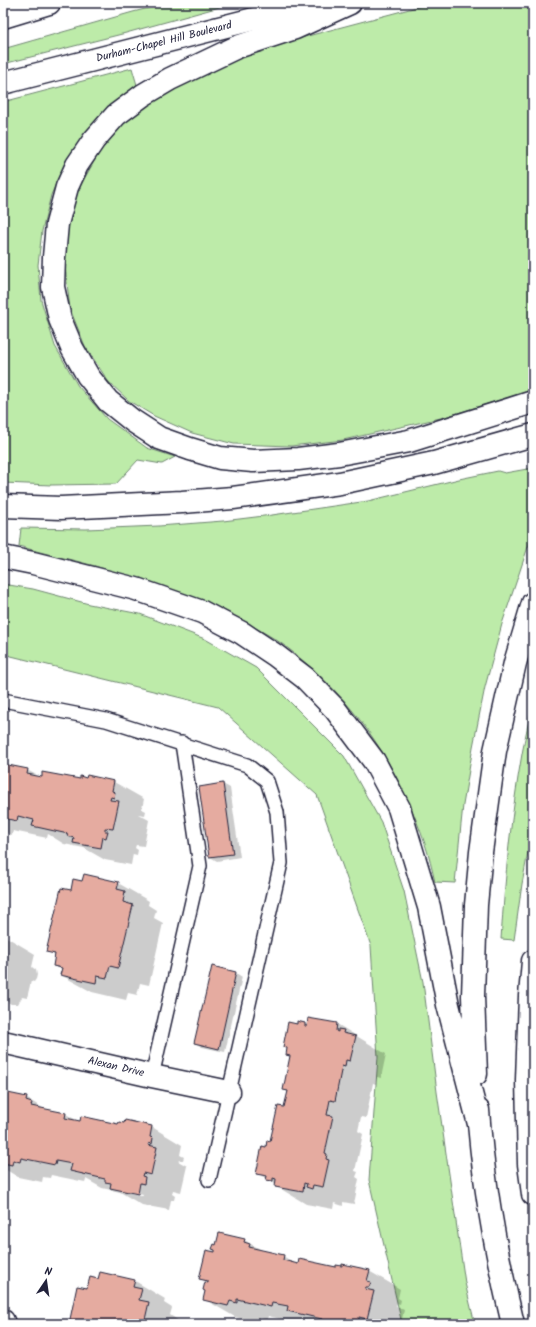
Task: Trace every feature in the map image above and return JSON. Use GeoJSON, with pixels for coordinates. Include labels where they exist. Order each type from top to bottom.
{"type":"FeatureCollection","features":[{"type":"Feature","properties":{"kind":"main road"},"geometry":{"type":"LineString","coordinates":[[3,17],[39,6],[56,3]]}},
{"type":"Feature","properties":{"kind":"main road","name":"Durham-Chapel Hill Boulevard"},"geometry":{"type":"LineString","coordinates":[[3,83],[292,9],[326,3]]}},
{"type":"Feature","properties":{"kind":"main road"},"geometry":{"type":"LineString","coordinates":[[350,3],[295,28],[237,47],[170,79],[143,95],[116,115],[94,140],[77,165],[66,187],[57,224],[53,287],[60,318],[72,348],[88,376],[108,401],[133,421],[159,438],[190,450],[220,458],[253,461],[298,459],[339,454],[401,443],[533,402]]}},
{"type":"Feature","properties":{"kind":"main road"},"geometry":{"type":"LineString","coordinates":[[3,506],[61,508],[174,503],[233,498],[347,481],[434,462],[533,435]]}},
{"type":"Feature","properties":{"kind":"main road"},"geometry":{"type":"LineString","coordinates":[[3,557],[34,563],[136,589],[202,612],[242,633],[275,655],[305,678],[335,708],[374,762],[399,808],[429,907],[448,1005],[479,1124]]}},
{"type":"Feature","properties":{"kind":"main road"},"geometry":{"type":"LineString","coordinates":[[513,1324],[502,1279],[488,1199],[479,1124],[473,996],[476,905],[481,852],[496,751],[516,663],[533,603]]}},
{"type":"Feature","properties":{"kind":"main road"},"geometry":{"type":"LineString","coordinates":[[533,960],[527,1080],[529,1164],[533,1194]]}},
{"type":"Feature","properties":{"kind":"main road","name":"Alexan Drive"},"geometry":{"type":"LineString","coordinates":[[3,1042],[229,1092]]}},
{"type":"Feature","properties":{"kind":"lane"},"geometry":{"type":"LineString","coordinates":[[3,700],[106,720],[182,743],[247,765],[267,781],[277,812],[281,863],[209,1180]]}},
{"type":"Feature","properties":{"kind":"lane"},"geometry":{"type":"LineString","coordinates":[[152,1076],[200,866],[182,743]]}},
{"type":"Feature","properties":{"kind":"green space"},"geometry":{"type":"Polygon","coordinates":[[[169,3],[234,3],[126,33],[3,64],[3,49],[169,3]]]}},
{"type":"Feature","properties":{"kind":"green space"},"geometry":{"type":"Polygon","coordinates":[[[432,3],[533,3],[533,390],[445,417],[343,440],[291,446],[234,444],[192,433],[154,416],[129,401],[108,381],[85,346],[70,309],[65,266],[67,225],[79,188],[100,151],[130,116],[167,92],[224,64],[289,41],[432,3]]]}},
{"type":"Feature","properties":{"kind":"green space"},"geometry":{"type":"Polygon","coordinates":[[[132,68],[137,85],[106,110],[86,132],[66,161],[51,195],[42,231],[38,265],[41,300],[55,346],[78,386],[107,419],[147,448],[175,457],[162,464],[138,460],[116,484],[51,485],[3,483],[3,102],[132,68]]]}},
{"type":"Feature","properties":{"kind":"green space"},"geometry":{"type":"Polygon","coordinates":[[[533,468],[533,532],[502,624],[485,687],[463,805],[455,883],[435,882],[425,844],[416,819],[406,796],[381,751],[352,710],[335,690],[299,657],[275,639],[258,629],[218,611],[118,573],[19,546],[21,528],[86,529],[159,526],[223,521],[368,501],[498,471],[505,473],[533,468]]]}},
{"type":"Feature","properties":{"kind":"green space"},"geometry":{"type":"Polygon","coordinates":[[[3,584],[33,589],[89,604],[140,614],[205,639],[256,668],[344,756],[381,822],[404,891],[423,982],[437,1092],[465,1283],[475,1324],[402,1324],[369,1180],[378,1057],[371,946],[317,795],[218,707],[3,654],[3,584]]]}},
{"type":"Feature","properties":{"kind":"green space"},"geometry":{"type":"Polygon","coordinates":[[[533,703],[533,825],[522,884],[514,940],[501,939],[515,800],[523,748],[533,703]]]}},
{"type":"Feature","properties":{"kind":"building"},"geometry":{"type":"Polygon","coordinates":[[[3,764],[28,769],[27,774],[42,777],[42,772],[80,779],[80,776],[86,778],[87,775],[114,781],[112,791],[115,792],[114,798],[111,797],[110,800],[119,801],[113,829],[105,828],[105,831],[108,831],[106,838],[103,837],[101,848],[73,843],[74,838],[67,836],[68,834],[32,826],[34,820],[18,816],[17,821],[3,818],[3,764]]]}},
{"type":"Feature","properties":{"kind":"building"},"geometry":{"type":"Polygon","coordinates":[[[223,783],[233,854],[209,857],[199,787],[223,783]]]}},
{"type":"Feature","properties":{"kind":"building"},"geometry":{"type":"Polygon","coordinates":[[[84,874],[119,882],[117,889],[125,891],[123,902],[133,905],[118,968],[110,966],[107,978],[97,976],[96,983],[60,975],[62,968],[53,966],[55,954],[46,952],[61,888],[71,890],[73,879],[82,881],[84,874]]]}},
{"type":"Feature","properties":{"kind":"building"},"geometry":{"type":"Polygon","coordinates":[[[3,950],[6,951],[7,957],[3,964],[3,950]]]}},
{"type":"Feature","properties":{"kind":"building"},"geometry":{"type":"Polygon","coordinates":[[[212,966],[236,972],[219,1049],[194,1043],[212,966]]]}},
{"type":"Feature","properties":{"kind":"building"},"geometry":{"type":"Polygon","coordinates":[[[308,1018],[337,1023],[336,1031],[338,1032],[338,1029],[344,1030],[343,1033],[356,1036],[350,1061],[346,1060],[345,1067],[342,1066],[335,1101],[330,1100],[327,1115],[333,1116],[325,1153],[327,1154],[326,1159],[329,1160],[323,1187],[313,1185],[312,1189],[306,1187],[307,1184],[304,1183],[303,1192],[275,1187],[276,1179],[273,1178],[273,1181],[266,1180],[267,1176],[256,1174],[262,1146],[266,1147],[267,1140],[270,1141],[278,1106],[284,1107],[288,1091],[283,1090],[290,1056],[286,1055],[287,1048],[283,1047],[288,1022],[297,1024],[297,1021],[305,1023],[305,1026],[307,1026],[308,1018]]]}},
{"type":"Feature","properties":{"kind":"building"},"geometry":{"type":"Polygon","coordinates":[[[3,1092],[27,1097],[26,1101],[32,1103],[31,1106],[66,1113],[65,1118],[80,1121],[81,1116],[118,1124],[119,1122],[124,1123],[125,1120],[152,1126],[150,1137],[153,1138],[152,1144],[149,1143],[148,1145],[157,1147],[151,1175],[143,1173],[142,1176],[145,1177],[144,1184],[140,1183],[138,1194],[110,1188],[111,1183],[105,1182],[105,1179],[70,1171],[72,1164],[56,1161],[55,1165],[21,1158],[20,1162],[13,1160],[12,1165],[3,1163],[3,1092]]]}},
{"type":"Feature","properties":{"kind":"building"},"geometry":{"type":"Polygon","coordinates":[[[219,1233],[245,1239],[244,1242],[250,1244],[249,1247],[284,1255],[283,1260],[298,1264],[299,1259],[336,1267],[336,1265],[342,1266],[342,1264],[370,1270],[367,1281],[371,1282],[369,1287],[366,1287],[365,1289],[374,1291],[367,1319],[359,1317],[359,1320],[362,1321],[361,1324],[325,1324],[321,1323],[322,1319],[287,1311],[288,1306],[272,1303],[271,1307],[237,1299],[237,1303],[230,1301],[228,1306],[203,1300],[205,1282],[208,1283],[208,1281],[199,1279],[206,1250],[215,1252],[215,1250],[212,1249],[214,1244],[216,1245],[219,1233]]]}},
{"type":"Feature","properties":{"kind":"building"},"geometry":{"type":"Polygon","coordinates":[[[100,1272],[135,1280],[133,1287],[142,1289],[139,1300],[149,1302],[144,1324],[69,1324],[77,1286],[87,1288],[90,1277],[98,1279],[100,1272]]]}}]}
